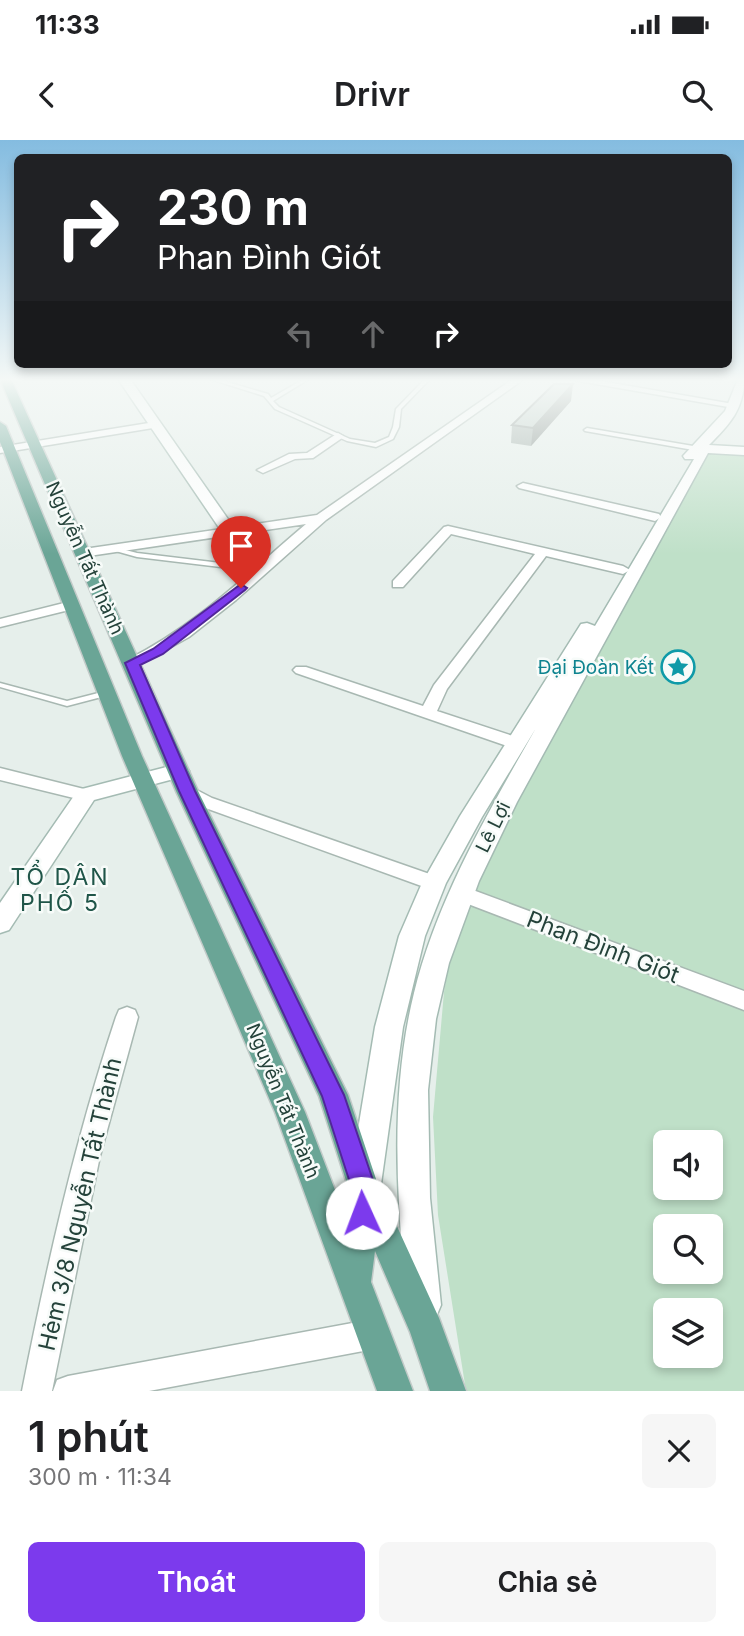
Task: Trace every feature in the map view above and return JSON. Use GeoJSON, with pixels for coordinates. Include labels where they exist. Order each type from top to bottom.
{"type":"FeatureCollection","features":[{"type":"Feature","properties":{"kind":"main road","name":"Nguyễn Tất Thành"},"geometry":{"type":"LineString","coordinates":[[32,437],[183,781],[333,1095],[364,1189],[427,1330],[448,1391]]}},
{"type":"Feature","properties":{"kind":"main road","name":"Nguyễn Tất Thành"},"geometry":{"type":"LineString","coordinates":[[3,441],[143,780],[290,1112],[395,1391]]}},
{"type":"Feature","properties":{"kind":"main road"},"geometry":{"type":"LineString","coordinates":[[355,1284],[364,1189]]}},
{"type":"Feature","properties":{"kind":"street"},"geometry":{"type":"LineString","coordinates":[[3,441],[35,444],[77,437]]}},
{"type":"Feature","properties":{"kind":"street"},"geometry":{"type":"LineString","coordinates":[[164,437],[229,532]]}},
{"type":"Feature","properties":{"kind":"street"},"geometry":{"type":"LineString","coordinates":[[263,470],[293,456],[309,456],[336,437]]}},
{"type":"Feature","properties":{"kind":"street"},"geometry":{"type":"LineString","coordinates":[[132,663],[158,652],[220,606],[321,518],[436,437]]}},
{"type":"Feature","properties":{"kind":"street","name":"Lê Lợi"},"geometry":{"type":"LineString","coordinates":[[427,1330],[418,1249],[414,1114],[421,1021],[430,981],[461,894],[533,748],[629,572],[702,456],[699,449],[710,437]]}},
{"type":"Feature","properties":{"kind":"street"},"geometry":{"type":"LineString","coordinates":[[364,1189],[400,975],[412,936],[434,883],[516,743],[629,572],[691,454],[699,449],[744,451]]}},
{"type":"Feature","properties":{"kind":"street"},"geometry":{"type":"LineString","coordinates":[[523,486],[656,517]]}},
{"type":"Feature","properties":{"kind":"street"},"geometry":{"type":"LineString","coordinates":[[82,554],[321,518]]}},
{"type":"Feature","properties":{"kind":"street"},"geometry":{"type":"LineString","coordinates":[[398,584],[448,530],[629,572]]}},
{"type":"Feature","properties":{"kind":"street"},"geometry":{"type":"LineString","coordinates":[[427,714],[440,688],[542,553]]}},
{"type":"Feature","properties":{"kind":"street"},"geometry":{"type":"LineString","coordinates":[[0,623],[72,605]]}},
{"type":"Feature","properties":{"kind":"street"},"geometry":{"type":"LineString","coordinates":[[301,670],[516,743]]}},
{"type":"Feature","properties":{"kind":"street"},"geometry":{"type":"LineString","coordinates":[[0,774],[86,795],[143,780],[183,781],[206,802],[434,883]]}},
{"type":"Feature","properties":{"kind":"street"},"geometry":{"type":"LineString","coordinates":[[0,923],[86,795]]}},
{"type":"Feature","properties":{"kind":"street","name":"Phan Đình Giót"},"geometry":{"type":"LineString","coordinates":[[461,894],[744,1000]]}},
{"type":"Feature","properties":{"kind":"street","name":"Hẻm 3/8 Nguyễn Tất Thành"},"geometry":{"type":"LineString","coordinates":[[37,1391],[63,1255],[110,1068],[127,1017]]}},
{"type":"Feature","properties":{"kind":"street"},"geometry":{"type":"LineString","coordinates":[[68,1391],[374,1334]]}},
{"type":"Feature","properties":{"kind":"lane"},"geometry":{"type":"LineString","coordinates":[[343,437],[366,444],[387,442],[391,437]]}},
{"type":"Feature","properties":{"kind":"lane"},"geometry":{"type":"LineString","coordinates":[[631,437],[699,449]]}},
{"type":"Feature","properties":{"kind":"lane"},"geometry":{"type":"LineString","coordinates":[[114,549],[138,555],[262,570]]}},
{"type":"Feature","properties":{"kind":"lane"},"geometry":{"type":"LineString","coordinates":[[0,685],[67,704],[106,693]]}},
{"type":"Feature","properties":{"kind":"green space"},"geometry":{"type":"Polygon","coordinates":[[[700,449],[744,451],[744,1391],[466,1391],[438,1215],[433,1117],[444,992],[462,894],[700,449]]]}},
{"type":"Feature","properties":{"kind":"place","name":"Đại Đoàn Kết"},"geometry":{"type":"Point","coordinates":[678,667]}},
{"type":"Feature","properties":{"kind":"district","name":"TỔ DÂN PHỐ 5"},"geometry":{"type":"Point","coordinates":[60,890]}},
{"type":"Feature","properties":{"kind":"route"},"geometry":{"type":"LineString","coordinates":[[241,588],[158,652],[132,663],[187,791],[333,1095],[364,1189],[362,1213]]}}]}
